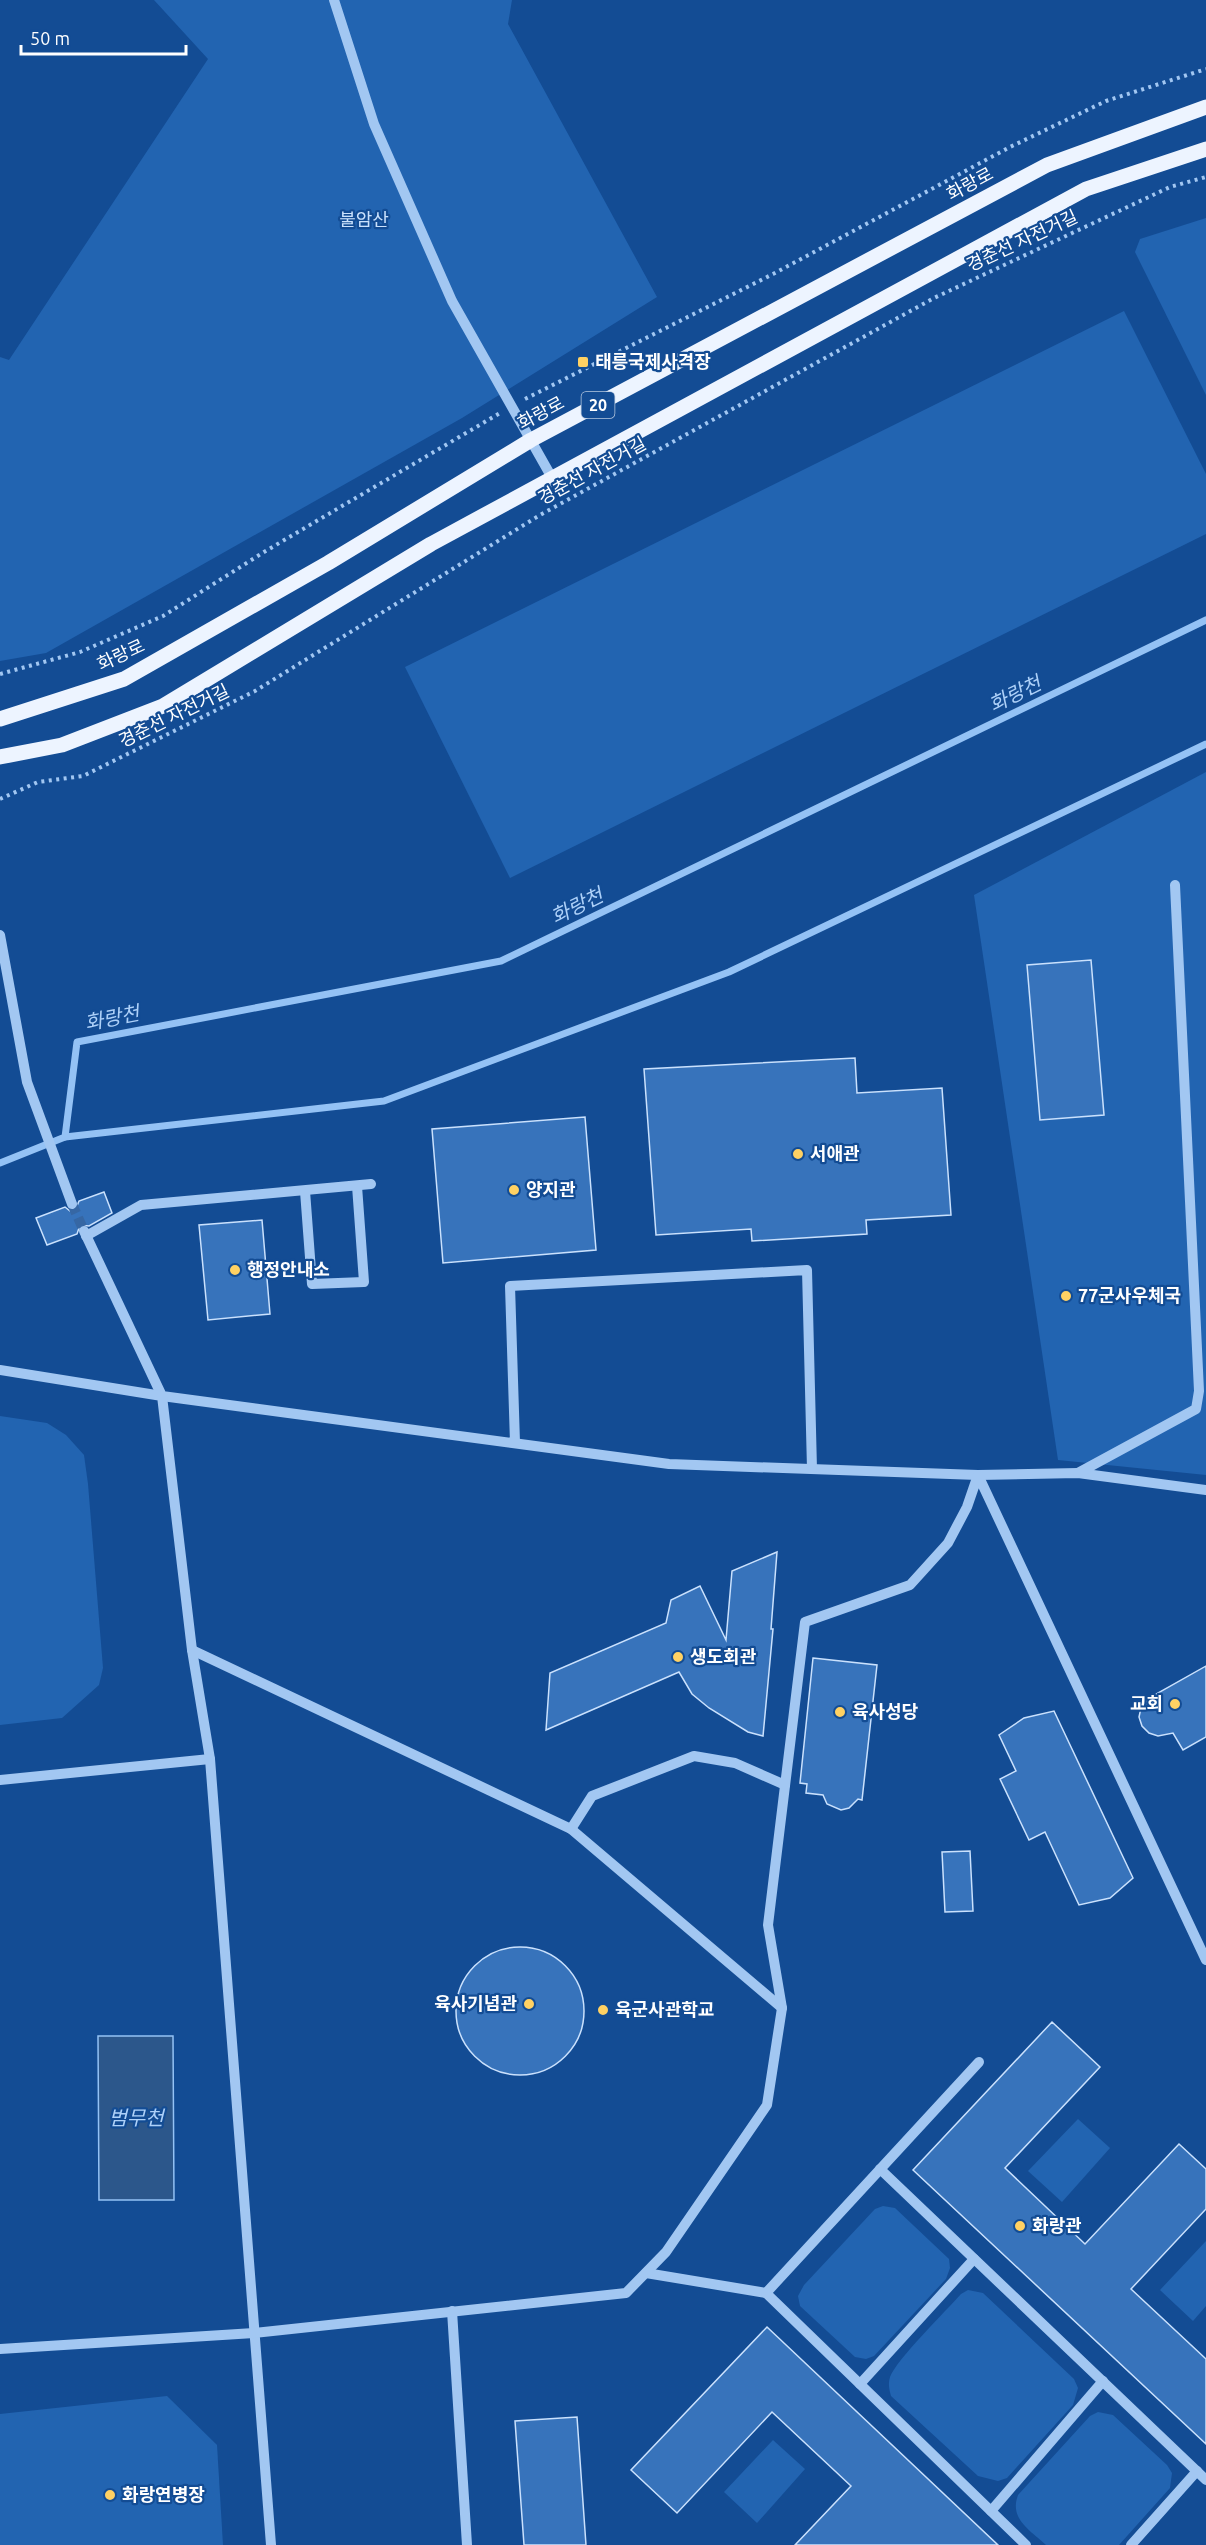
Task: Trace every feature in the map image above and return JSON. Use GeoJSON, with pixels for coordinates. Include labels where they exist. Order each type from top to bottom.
{"type":"FeatureCollection","features":[{"type":"Feature","properties":{"kind":"main road","name":"화랑로"},"geometry":{"type":"LineString","coordinates":[[0,719],[124,679],[328,563],[531,440],[1047,165],[1206,107]]}},
{"type":"Feature","properties":{"kind":"main road","name":"20"},"geometry":{"type":"LineString","coordinates":[[0,757],[62,745],[164,706],[431,544],[551,476],[1086,189],[1206,149]]}},
{"type":"Feature","properties":{"kind":"street"},"geometry":{"type":"LineString","coordinates":[[334,0],[374,124],[452,301],[551,476]]}},
{"type":"Feature","properties":{"kind":"street"},"geometry":{"type":"LineString","coordinates":[[1078,1473],[1196,1409],[1199,1391],[1175,885]]}},
{"type":"Feature","properties":{"kind":"street"},"geometry":{"type":"LineString","coordinates":[[0,935],[27,1082],[71,1202]]}},
{"type":"Feature","properties":{"kind":"street"},"geometry":{"type":"LineString","coordinates":[[271,2545],[210,1759],[192,1650],[162,1396],[85,1233],[141,1205],[371,1185]]}},
{"type":"Feature","properties":{"kind":"street"},"geometry":{"type":"LineString","coordinates":[[305,1191],[312,1284],[364,1282],[357,1186]]}},
{"type":"Feature","properties":{"kind":"street"},"geometry":{"type":"LineString","coordinates":[[515,1443],[510,1286],[807,1270],[812,1469]]}},
{"type":"Feature","properties":{"kind":"street"},"geometry":{"type":"LineString","coordinates":[[0,1370],[162,1396],[669,1464],[978,1475],[1078,1473],[1206,1490]]}},
{"type":"Feature","properties":{"kind":"street"},"geometry":{"type":"LineString","coordinates":[[0,2349],[254,2333],[626,2293],[666,2252],[767,2105],[782,2008],[768,1925],[805,1622],[910,1585],[948,1543],[967,1507],[978,1475]]}},
{"type":"Feature","properties":{"kind":"street"},"geometry":{"type":"LineString","coordinates":[[978,1475],[1206,1960]]}},
{"type":"Feature","properties":{"kind":"street"},"geometry":{"type":"LineString","coordinates":[[1192,1488],[1206,1483]]}},
{"type":"Feature","properties":{"kind":"street"},"geometry":{"type":"LineString","coordinates":[[192,1650],[571,1828],[782,2008]]}},
{"type":"Feature","properties":{"kind":"street"},"geometry":{"type":"LineString","coordinates":[[571,1828],[592,1796],[694,1756],[735,1763],[785,1785]]}},
{"type":"Feature","properties":{"kind":"street"},"geometry":{"type":"LineString","coordinates":[[0,1780],[210,1759]]}},
{"type":"Feature","properties":{"kind":"street"},"geometry":{"type":"LineString","coordinates":[[766,2293],[979,2062]]}},
{"type":"Feature","properties":{"kind":"street"},"geometry":{"type":"LineString","coordinates":[[880,2169],[1206,2480]]}},
{"type":"Feature","properties":{"kind":"street"},"geometry":{"type":"LineString","coordinates":[[860,2384],[974,2259]]}},
{"type":"Feature","properties":{"kind":"street"},"geometry":{"type":"LineString","coordinates":[[646,2273],[766,2293],[1026,2545]]}},
{"type":"Feature","properties":{"kind":"street"},"geometry":{"type":"LineString","coordinates":[[452,2312],[466,2545]]}},
{"type":"Feature","properties":{"kind":"street"},"geometry":{"type":"LineString","coordinates":[[991,2511],[1103,2381]]}},
{"type":"Feature","properties":{"kind":"street"},"geometry":{"type":"LineString","coordinates":[[1131,2545],[1197,2471]]}},
{"type":"Feature","properties":{"kind":"path"},"geometry":{"type":"LineString","coordinates":[[0,674],[80,652],[164,616],[264,552],[512,407],[772,274],[1010,147],[1106,101],[1206,69]]}},
{"type":"Feature","properties":{"kind":"path","name":"경춘선 자전거길"},"geometry":{"type":"LineString","coordinates":[[0,799],[38,782],[83,776],[255,691],[540,515],[934,298],[1170,187],[1206,177]]}},
{"type":"Feature","properties":{"kind":"green space","name":"불암산"},"geometry":{"type":"Polygon","coordinates":[[[154,0],[512,0],[508,24],[657,297],[462,418],[46,653],[0,661],[0,357],[9,360],[208,59],[154,0]]]}},
{"type":"Feature","properties":{"kind":"green space"},"geometry":{"type":"Polygon","coordinates":[[[1206,218],[1206,395],[1135,252],[1140,239],[1206,218]]]}},
{"type":"Feature","properties":{"kind":"green space"},"geometry":{"type":"Polygon","coordinates":[[[1124,311],[1206,474],[1206,534],[510,878],[405,667],[1124,311]]]}},
{"type":"Feature","properties":{"kind":"green space"},"geometry":{"type":"Polygon","coordinates":[[[1206,772],[1206,1475],[1058,1460],[974,895],[1206,772]]]}},
{"type":"Feature","properties":{"kind":"green space"},"geometry":{"type":"Polygon","coordinates":[[[0,1416],[47,1423],[66,1435],[84,1455],[103,1668],[99,1685],[62,1718],[0,1725],[0,1416]]]}},
{"type":"Feature","properties":{"kind":"green space"},"geometry":{"type":"Polygon","coordinates":[[[1078,2119],[1110,2148],[1062,2202],[1028,2171],[1078,2119]]]}},
{"type":"Feature","properties":{"kind":"green space"},"geometry":{"type":"Polygon","coordinates":[[[883,2206],[895,2208],[949,2259],[950,2268],[946,2279],[874,2356],[866,2359],[855,2357],[800,2306],[798,2296],[804,2285],[875,2209],[883,2206]]]}},
{"type":"Feature","properties":{"kind":"green space"},"geometry":{"type":"Polygon","coordinates":[[[1206,2241],[1206,2306],[1193,2321],[1160,2290],[1206,2241]]]}},
{"type":"Feature","properties":{"kind":"green space"},"geometry":{"type":"Polygon","coordinates":[[[968,2290],[983,2293],[1074,2379],[1078,2388],[1073,2405],[1007,2478],[998,2481],[978,2476],[891,2396],[889,2389],[890,2377],[894,2369],[961,2294],[968,2290]]]}},
{"type":"Feature","properties":{"kind":"green space","name":"화랑연병장"},"geometry":{"type":"Polygon","coordinates":[[[167,2396],[217,2445],[223,2545],[0,2545],[0,2414],[167,2396]]]}},
{"type":"Feature","properties":{"kind":"green space"},"geometry":{"type":"Polygon","coordinates":[[[1098,2412],[1113,2415],[1167,2465],[1172,2473],[1170,2488],[1119,2545],[1046,2545],[1028,2529],[1019,2517],[1016,2511],[1018,2495],[1090,2416],[1098,2412]]]}},
{"type":"Feature","properties":{"kind":"green space"},"geometry":{"type":"Polygon","coordinates":[[[773,2440],[805,2469],[757,2523],[724,2492],[773,2440]]]}},
{"type":"Feature","properties":{"kind":"water","name":"범무천"},"geometry":{"type":"Polygon","coordinates":[[[98,2036],[173,2036],[174,2200],[99,2200],[98,2036]]]}},
{"type":"Feature","properties":{"kind":"building"},"geometry":{"type":"Polygon","coordinates":[[[1091,960],[1104,1115],[1040,1120],[1027,965],[1091,960]]]}},
{"type":"Feature","properties":{"kind":"building","name":"서애관"},"geometry":{"type":"Polygon","coordinates":[[[855,1058],[857,1093],[942,1088],[951,1215],[866,1220],[867,1234],[752,1241],[751,1229],[656,1235],[644,1069],[855,1058]]]}},
{"type":"Feature","properties":{"kind":"building","name":"양지관"},"geometry":{"type":"Polygon","coordinates":[[[585,1117],[596,1250],[443,1263],[432,1129],[585,1117]]]}},
{"type":"Feature","properties":{"kind":"building"},"geometry":{"type":"Polygon","coordinates":[[[104,1192],[112,1213],[89,1226],[80,1225],[77,1234],[47,1245],[36,1218],[65,1207],[70,1211],[75,1211],[79,1201],[104,1192]]]}},
{"type":"Feature","properties":{"kind":"building","name":"행정안내소"},"geometry":{"type":"Polygon","coordinates":[[[262,1220],[270,1314],[208,1320],[199,1225],[262,1220]]]}},
{"type":"Feature","properties":{"kind":"building","name":"생도회관"},"geometry":{"type":"Polygon","coordinates":[[[777,1552],[771,1629],[773,1629],[763,1736],[748,1732],[709,1708],[692,1694],[679,1672],[546,1730],[550,1673],[666,1623],[671,1600],[700,1586],[726,1640],[732,1571],[777,1552]]]}},
{"type":"Feature","properties":{"kind":"building","name":"육사성당"},"geometry":{"type":"Polygon","coordinates":[[[813,1658],[877,1665],[862,1800],[858,1799],[849,1808],[841,1810],[827,1804],[823,1795],[806,1793],[807,1784],[800,1783],[813,1658]]]}},
{"type":"Feature","properties":{"kind":"building","name":"교회"},"geometry":{"type":"Polygon","coordinates":[[[1206,1666],[1206,1737],[1183,1750],[1173,1733],[1158,1736],[1149,1733],[1142,1726],[1139,1717],[1141,1708],[1149,1698],[1206,1666]]]}},
{"type":"Feature","properties":{"kind":"building"},"geometry":{"type":"Polygon","coordinates":[[[1054,1711],[1133,1878],[1110,1898],[1079,1905],[1045,1832],[1029,1840],[1000,1779],[1016,1771],[999,1735],[1024,1718],[1054,1711]]]}},
{"type":"Feature","properties":{"kind":"building"},"geometry":{"type":"Polygon","coordinates":[[[970,1851],[973,1911],[945,1912],[942,1852],[970,1851]]]}},
{"type":"Feature","properties":{"kind":"building"},"geometry":{"type":"Polygon","coordinates":[[[520,1947],[545,1951],[566,1965],[580,1986],[584,2011],[580,2036],[566,2057],[545,2071],[520,2075],[495,2071],[474,2057],[460,2036],[456,2011],[460,1986],[474,1965],[495,1951],[520,1947]]]}},
{"type":"Feature","properties":{"kind":"building","name":"화랑관"},"geometry":{"type":"Polygon","coordinates":[[[1052,2022],[1100,2067],[1005,2168],[1085,2244],[1179,2144],[1206,2169],[1206,2209],[1131,2289],[1206,2359],[1206,2444],[913,2170],[1052,2022]]]}},
{"type":"Feature","properties":{"kind":"building"},"geometry":{"type":"Polygon","coordinates":[[[767,2327],[998,2545],[795,2545],[851,2486],[772,2412],[677,2513],[631,2470],[767,2327]]]}},
{"type":"Feature","properties":{"kind":"building"},"geometry":{"type":"Polygon","coordinates":[[[577,2417],[586,2545],[524,2545],[515,2421],[577,2417]]]}},
{"type":"Feature","properties":{"kind":"waterway","name":"화랑천"},"geometry":{"type":"LineString","coordinates":[[0,1163],[65,1137],[77,1042],[501,961],[1206,620]]}},
{"type":"Feature","properties":{"kind":"waterway"},"geometry":{"type":"LineString","coordinates":[[65,1137],[384,1101],[729,972],[1206,744]]}},
{"type":"Feature","properties":{"kind":"tunnel"},"geometry":{"type":"LineString","coordinates":[[72,1204],[84,1231]]}},
{"type":"Feature","properties":{"kind":"place","name":"태릉국제사격장"},"geometry":{"type":"Point","coordinates":[583,362]}},
{"type":"Feature","properties":{"kind":"place","name":"서애관"},"geometry":{"type":"Point","coordinates":[798,1154]}},
{"type":"Feature","properties":{"kind":"place","name":"양지관"},"geometry":{"type":"Point","coordinates":[514,1190]}},
{"type":"Feature","properties":{"kind":"place","name":"행정안내소"},"geometry":{"type":"Point","coordinates":[235,1270]}},
{"type":"Feature","properties":{"kind":"place","name":"77군사우체국"},"geometry":{"type":"Point","coordinates":[1066,1296]}},
{"type":"Feature","properties":{"kind":"place","name":"생도회관"},"geometry":{"type":"Point","coordinates":[678,1657]}},
{"type":"Feature","properties":{"kind":"place","name":"교회"},"geometry":{"type":"Point","coordinates":[1175,1704]}},
{"type":"Feature","properties":{"kind":"place","name":"육사성당"},"geometry":{"type":"Point","coordinates":[840,1712]}},
{"type":"Feature","properties":{"kind":"place","name":"육사기념관"},"geometry":{"type":"Point","coordinates":[529,2004]}},
{"type":"Feature","properties":{"kind":"place","name":"육군사관학교"},"geometry":{"type":"Point","coordinates":[603,2010]}},
{"type":"Feature","properties":{"kind":"place","name":"화랑관"},"geometry":{"type":"Point","coordinates":[1020,2226]}},
{"type":"Feature","properties":{"kind":"place","name":"화랑연병장"},"geometry":{"type":"Point","coordinates":[110,2495]}}]}
